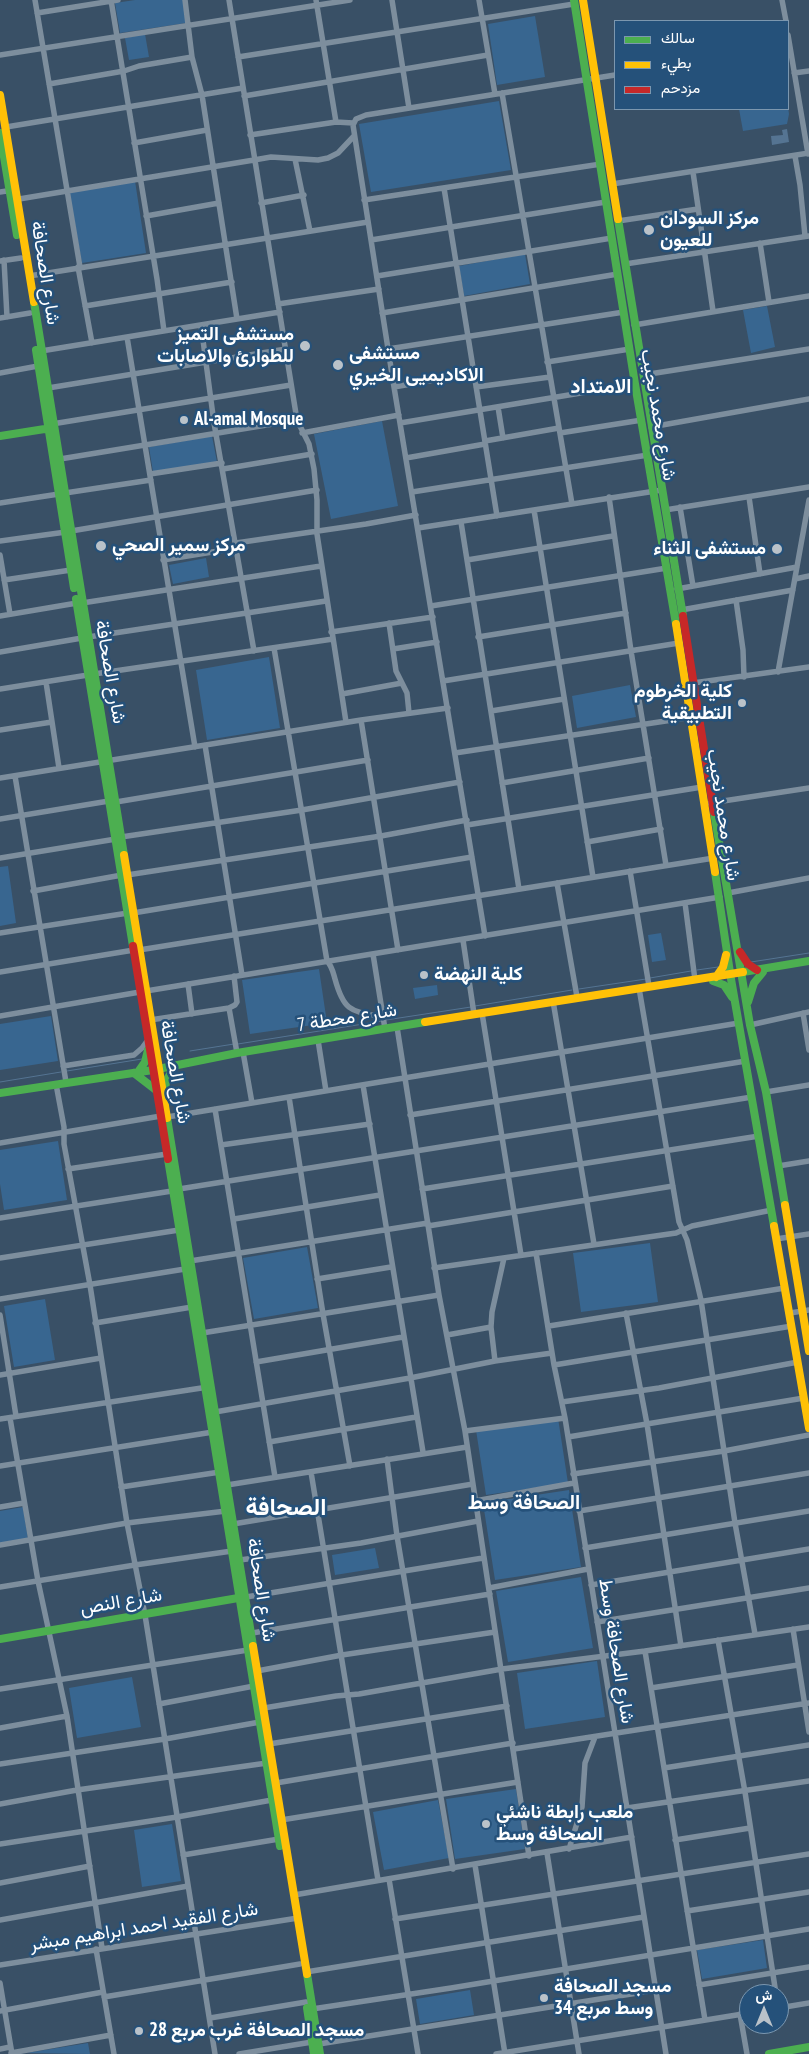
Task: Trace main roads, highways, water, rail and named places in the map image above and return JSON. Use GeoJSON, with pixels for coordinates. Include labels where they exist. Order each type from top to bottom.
{"type":"FeatureCollection","features":[{"type":"Feature","properties":{"kind":"main road","name":"شارع محمد نجيب"},"geometry":{"type":"LineString","coordinates":[[583,0],[651,426],[667,568],[702,787],[709,803],[728,893],[750,1025],[766,1092],[790,1238],[806,1310],[809,1351]]}},
{"type":"Feature","properties":{"kind":"main road","name":"شارع محمد نجيب"},"geometry":{"type":"LineString","coordinates":[[574,2],[635,384],[648,455],[665,510],[693,683],[726,946],[809,1428]]}},
{"type":"Feature","properties":{"kind":"main road"},"geometry":{"type":"LineString","coordinates":[[583,66],[588,67],[594,64]]}},
{"type":"Feature","properties":{"kind":"main road"},"geometry":{"type":"LineString","coordinates":[[587,90],[592,86],[597,89]]}},
{"type":"Feature","properties":{"kind":"main road","name":"شارع الصحافة"},"geometry":{"type":"LineString","coordinates":[[0,95],[12,190],[48,388],[51,426],[125,875],[150,1041],[165,1108],[167,1154],[176,1190],[179,1230],[185,1269],[208,1387],[215,1412],[240,1560],[248,1650],[272,1800],[312,2008],[316,2043],[314,2054]]}},
{"type":"Feature","properties":{"kind":"main road","name":"شارع الصحافة"},"geometry":{"type":"LineString","coordinates":[[14,200],[38,366],[60,459],[62,494]]}},
{"type":"Feature","properties":{"kind":"main road"},"geometry":{"type":"LineString","coordinates":[[0,436],[51,426]]}},
{"type":"Feature","properties":{"kind":"main road","name":"شارع الصحافة"},"geometry":{"type":"LineString","coordinates":[[68,531],[71,570],[79,603]]}},
{"type":"Feature","properties":{"kind":"main road"},"geometry":{"type":"LineString","coordinates":[[736,945],[746,962],[763,970],[754,983],[747,1006]]}},
{"type":"Feature","properties":{"kind":"main road"},"geometry":{"type":"LineString","coordinates":[[726,946],[724,963],[715,979],[724,986],[735,1001]]}},
{"type":"Feature","properties":{"kind":"main road","name":"شارع محطة 7"},"geometry":{"type":"LineString","coordinates":[[0,1093],[156,1070],[240,1052],[577,997],[650,986],[731,977],[809,962]]}},
{"type":"Feature","properties":{"kind":"main road","name":"شارع الصحافة"},"geometry":{"type":"LineString","coordinates":[[143,991],[150,1020],[150,1041],[156,1055],[156,1090],[164,1116],[202,1333],[213,1432],[232,1551],[252,1634],[264,1708],[294,1896],[300,1964],[306,2002],[320,2054]]}},
{"type":"Feature","properties":{"kind":"main road"},"geometry":{"type":"LineString","coordinates":[[150,1041],[145,1062],[136,1073],[156,1090]]}},
{"type":"Feature","properties":{"kind":"main road"},"geometry":{"type":"LineString","coordinates":[[156,1055],[164,1061],[184,1064]]}},
{"type":"Feature","properties":{"kind":"main road"},"geometry":{"type":"LineString","coordinates":[[165,1108],[165,1084],[175,1066]]}},
{"type":"Feature","properties":{"kind":"main road","name":"شارع النص"},"geometry":{"type":"LineString","coordinates":[[0,1639],[243,1598]]}},
{"type":"Feature","properties":{"kind":"main road"},"geometry":{"type":"LineString","coordinates":[[769,2054],[809,2047]]}},
{"type":"Feature","properties":{"kind":"waterway"},"geometry":{"type":"LineString","coordinates":[[751,962],[809,953]]}},
{"type":"Feature","properties":{"kind":"waterway"},"geometry":{"type":"LineString","coordinates":[[697,970],[718,967]]}},
{"type":"Feature","properties":{"kind":"waterway"},"geometry":{"type":"LineString","coordinates":[[650,978],[691,971]]}},
{"type":"Feature","properties":{"kind":"waterway"},"geometry":{"type":"LineString","coordinates":[[579,989],[646,979]]}},
{"type":"Feature","properties":{"kind":"waterway"},"geometry":{"type":"LineString","coordinates":[[475,1006],[572,990]]}},
{"type":"Feature","properties":{"kind":"waterway"},"geometry":{"type":"LineString","coordinates":[[386,1020],[471,1007]]}},
{"type":"Feature","properties":{"kind":"waterway"},"geometry":{"type":"LineString","coordinates":[[238,1044],[382,1021]]}},
{"type":"Feature","properties":{"kind":"waterway"},"geometry":{"type":"LineString","coordinates":[[190,1051],[234,1044]]}},
{"type":"Feature","properties":{"kind":"waterway"},"geometry":{"type":"LineString","coordinates":[[67,1071],[142,1059]]}},
{"type":"Feature","properties":{"kind":"waterway"},"geometry":{"type":"LineString","coordinates":[[0,1082],[61,1072]]}},
{"type":"Feature","properties":{"kind":"place","name":"مركز السودان للعيون"},"geometry":{"type":"Point","coordinates":[649,230]}},
{"type":"Feature","properties":{"kind":"place","name":"مستشفى التميز للطوارئ والاصابات"},"geometry":{"type":"Point","coordinates":[305,346]}},
{"type":"Feature","properties":{"kind":"place","name":"مستشفى الاكاديميى الخيري"},"geometry":{"type":"Point","coordinates":[338,365]}},
{"type":"Feature","properties":{"kind":"place","name":"Al-amal Mosque"},"geometry":{"type":"Point","coordinates":[184,420]}},
{"type":"Feature","properties":{"kind":"place","name":"مركز سمير الصحي"},"geometry":{"type":"Point","coordinates":[101,546]}},
{"type":"Feature","properties":{"kind":"place","name":"مستشفى الثناء"},"geometry":{"type":"Point","coordinates":[777,549]}},
{"type":"Feature","properties":{"kind":"place","name":"كلية الخرطوم التطبيقية"},"geometry":{"type":"Point","coordinates":[742,703]}},
{"type":"Feature","properties":{"kind":"place","name":"كلية النهضة"},"geometry":{"type":"Point","coordinates":[424,975]}},
{"type":"Feature","properties":{"kind":"place","name":"ملعب رابطة ناشئي الصحافة وسط"},"geometry":{"type":"Point","coordinates":[486,1824]}},
{"type":"Feature","properties":{"kind":"place","name":"مسجد الصحافة وسط مربع 34"},"geometry":{"type":"Point","coordinates":[544,1998]}},
{"type":"Feature","properties":{"kind":"place","name":"مسجد الصحافة غرب مربع 28"},"geometry":{"type":"Point","coordinates":[139,2031]}},
{"type":"Feature","properties":{"kind":"district","name":"الامتداد"},"geometry":{"type":"Point","coordinates":[601,387]}},
{"type":"Feature","properties":{"kind":"district","name":"الصحافة وسط"},"geometry":{"type":"Point","coordinates":[524,1503]}},
{"type":"Feature","properties":{"kind":"district","name":"الصحافة"},"geometry":{"type":"Point","coordinates":[286,1508]}}]}
